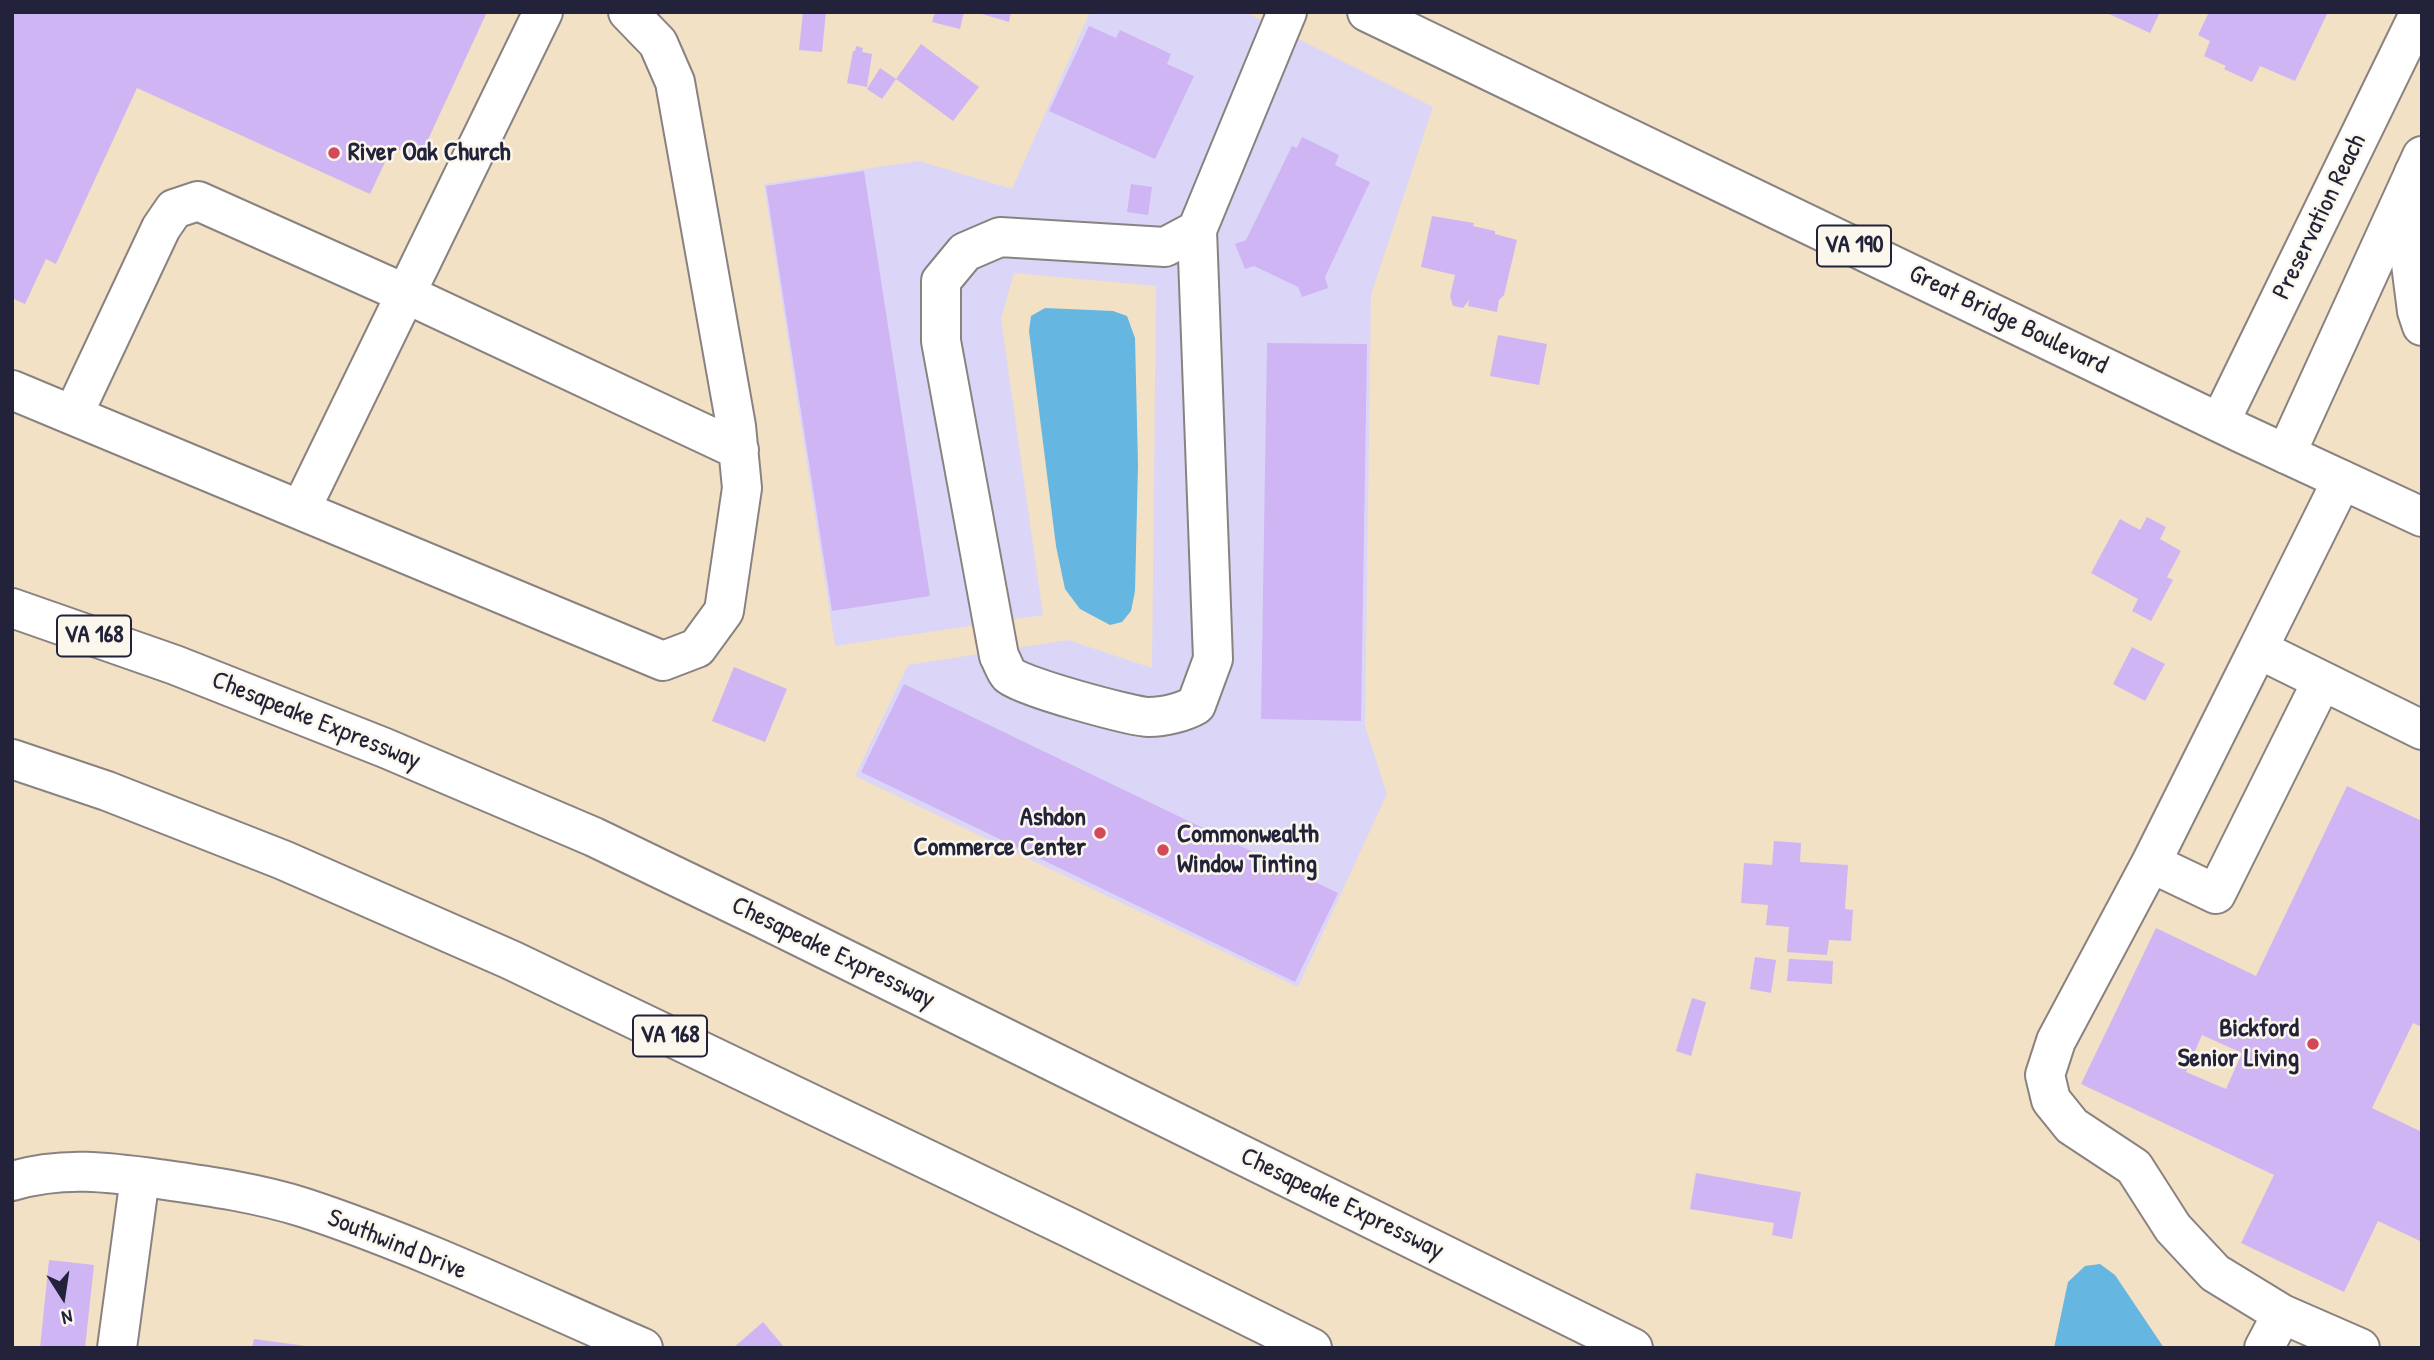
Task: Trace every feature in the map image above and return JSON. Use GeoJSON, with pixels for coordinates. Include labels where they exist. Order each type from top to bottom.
{"type":"FeatureCollection","features":[{"type":"Feature","properties":{"kind":"main road"},"geometry":{"type":"LineString","coordinates":[[301,509],[542,12]]}},
{"type":"Feature","properties":{"kind":"main road"},"geometry":{"type":"LineString","coordinates":[[12,390],[663,661],[697,648],[724,611],[742,488],[739,450],[675,82],[658,43],[628,12]]}},
{"type":"Feature","properties":{"kind":"main road"},"geometry":{"type":"LineString","coordinates":[[1197,230],[1165,247],[1000,237],[965,252],[941,281],[941,341],[999,656],[1009,676],[1027,685],[1149,718],[1186,710],[1196,705],[1213,659],[1197,230],[1287,12]]}},
{"type":"Feature","properties":{"kind":"main road","name":"Great Bridge Boulevard"},"geometry":{"type":"LineString","coordinates":[[1367,12],[2422,517]]}},
{"type":"Feature","properties":{"kind":"main road","name":"Preservation Reach"},"geometry":{"type":"LineString","coordinates":[[2220,422],[2420,12]]}},
{"type":"Feature","properties":{"kind":"main road"},"geometry":{"type":"LineString","coordinates":[[2418,164],[2407,240],[2417,311],[2422,326]]}},
{"type":"Feature","properties":{"kind":"main road"},"geometry":{"type":"LineString","coordinates":[[2286,454],[2418,164]]}},
{"type":"Feature","properties":{"kind":"main road"},"geometry":{"type":"LineString","coordinates":[[74,415],[162,228],[174,209],[198,201],[406,294],[739,450]]}},
{"type":"Feature","properties":{"kind":"main road"},"geometry":{"type":"LineString","coordinates":[[2342,480],[2151,863],[2056,1041],[2045,1075],[2051,1100],[2072,1126],[2134,1167],[2173,1228],[2215,1273],[2283,1314],[2360,1348]]}},
{"type":"Feature","properties":{"kind":"main road"},"geometry":{"type":"LineString","coordinates":[[12,587],[175,665]]}},
{"type":"Feature","properties":{"kind":"main road","name":"Chesapeake Expressway"},"geometry":{"type":"LineString","coordinates":[[12,608],[175,665],[385,748],[606,843],[1633,1348]]}},
{"type":"Feature","properties":{"kind":"main road"},"geometry":{"type":"LineString","coordinates":[[2258,649],[2422,730]]}},
{"type":"Feature","properties":{"kind":"main road"},"geometry":{"type":"LineString","coordinates":[[2151,863],[2216,894],[2322,681]]}},
{"type":"Feature","properties":{"kind":"main road","name":"VA 168"},"geometry":{"type":"LineString","coordinates":[[12,759],[107,791],[283,860],[511,960],[1070,1228],[1312,1348]]}},
{"type":"Feature","properties":{"kind":"main road","name":"Southwind Drive"},"geometry":{"type":"LineString","coordinates":[[12,1181],[39,1173],[100,1171],[214,1187],[303,1207],[397,1242],[643,1348]]}},
{"type":"Feature","properties":{"kind":"main road"},"geometry":{"type":"LineString","coordinates":[[117,1348],[140,1177]]}},
{"type":"Feature","properties":{"kind":"main road"},"geometry":{"type":"LineString","coordinates":[[2264,1348],[2283,1314]]}},
{"type":"Feature","properties":{"kind":"shaded area"},"geometry":{"type":"Polygon","coordinates":[[[1090,12],[1245,12],[1433,107],[1371,295],[1365,726],[1387,794],[1298,987],[855,776],[908,665],[1068,640],[1152,668],[1156,286],[1014,273],[1001,319],[1043,615],[835,646],[764,184],[919,161],[1012,189],[1090,12]]]}},
{"type":"Feature","properties":{"kind":"water"},"geometry":{"type":"Polygon","coordinates":[[[1045,308],[1113,311],[1127,316],[1135,338],[1138,465],[1135,591],[1131,611],[1122,622],[1110,625],[1080,609],[1065,589],[1056,546],[1029,331],[1031,316],[1045,308]]]}},
{"type":"Feature","properties":{"kind":"water"},"geometry":{"type":"Polygon","coordinates":[[[2100,1264],[2115,1275],[2164,1348],[2054,1348],[2068,1282],[2085,1266],[2100,1264]]]}},
{"type":"Feature","properties":{"kind":"building","name":"River Oak Church"},"geometry":{"type":"Polygon","coordinates":[[[12,12],[487,12],[419,159],[392,147],[370,194],[137,88],[56,264],[46,259],[25,304],[12,298],[12,12]]]}},
{"type":"Feature","properties":{"kind":"building"},"geometry":{"type":"Polygon","coordinates":[[[803,12],[826,12],[822,52],[799,50],[803,12]]]}},
{"type":"Feature","properties":{"kind":"building"},"geometry":{"type":"Polygon","coordinates":[[[935,12],[964,12],[960,29],[932,22],[935,12]]]}},
{"type":"Feature","properties":{"kind":"building"},"geometry":{"type":"Polygon","coordinates":[[[975,12],[1011,12],[1009,22],[975,12]]]}},
{"type":"Feature","properties":{"kind":"building"},"geometry":{"type":"Polygon","coordinates":[[[2105,12],[2160,12],[2150,33],[2105,12]]]}},
{"type":"Feature","properties":{"kind":"building"},"geometry":{"type":"Polygon","coordinates":[[[2209,12],[2328,12],[2295,81],[2260,66],[2252,82],[2204,56],[2210,41],[2198,35],[2209,12]]]}},
{"type":"Feature","properties":{"kind":"building"},"geometry":{"type":"Polygon","coordinates":[[[1089,26],[1116,38],[1120,30],[1171,54],[1167,64],[1194,76],[1155,159],[1049,111],[1089,26]]]}},
{"type":"Feature","properties":{"kind":"building"},"geometry":{"type":"Polygon","coordinates":[[[921,44],[979,87],[953,121],[896,79],[921,44]]]}},
{"type":"Feature","properties":{"kind":"building"},"geometry":{"type":"Polygon","coordinates":[[[856,46],[863,48],[862,52],[872,54],[867,87],[847,83],[856,46]]]}},
{"type":"Feature","properties":{"kind":"building"},"geometry":{"type":"Polygon","coordinates":[[[880,68],[896,79],[882,99],[867,89],[880,68]]]}},
{"type":"Feature","properties":{"kind":"building"},"geometry":{"type":"Polygon","coordinates":[[[1302,137],[1339,155],[1335,165],[1370,182],[1325,277],[1328,288],[1302,297],[1298,287],[1254,266],[1245,269],[1235,244],[1246,240],[1292,146],[1297,148],[1302,137]]]}},
{"type":"Feature","properties":{"kind":"building"},"geometry":{"type":"Polygon","coordinates":[[[864,171],[930,596],[832,611],[766,186],[864,171]]]}},
{"type":"Feature","properties":{"kind":"building"},"geometry":{"type":"Polygon","coordinates":[[[1131,184],[1152,187],[1148,215],[1127,212],[1131,184]]]}},
{"type":"Feature","properties":{"kind":"building"},"geometry":{"type":"Polygon","coordinates":[[[1432,216],[1474,223],[1473,226],[1517,240],[1504,295],[1499,300],[1497,312],[1468,306],[1469,300],[1463,308],[1453,306],[1450,296],[1455,275],[1421,267],[1432,216]]]}},
{"type":"Feature","properties":{"kind":"building"},"geometry":{"type":"Polygon","coordinates":[[[1498,335],[1547,344],[1539,385],[1490,376],[1498,335]]]}},
{"type":"Feature","properties":{"kind":"building"},"geometry":{"type":"Polygon","coordinates":[[[1267,343],[1367,344],[1361,721],[1261,719],[1267,343]]]}},
{"type":"Feature","properties":{"kind":"building"},"geometry":{"type":"Polygon","coordinates":[[[2147,517],[2166,527],[2160,539],[2181,551],[2167,577],[2173,580],[2151,621],[2132,611],[2138,599],[2091,573],[2120,519],[2140,530],[2147,517]]]}},
{"type":"Feature","properties":{"kind":"building"},"geometry":{"type":"Polygon","coordinates":[[[2132,647],[2165,664],[2145,701],[2113,684],[2132,647]]]}},
{"type":"Feature","properties":{"kind":"building"},"geometry":{"type":"Polygon","coordinates":[[[734,667],[787,689],[765,742],[712,721],[734,667]]]}},
{"type":"Feature","properties":{"kind":"building","name":"Ashdon Commerce Center"},"geometry":{"type":"Polygon","coordinates":[[[904,684],[1338,893],[1295,982],[861,772],[904,684]]]}},
{"type":"Feature","properties":{"kind":"building","name":"Bickford Senior Living"},"geometry":{"type":"Polygon","coordinates":[[[2347,786],[2422,821],[2422,1027],[2413,1023],[2372,1108],[2422,1132],[2422,1242],[2378,1221],[2344,1292],[2241,1243],[2274,1175],[2081,1084],[2156,928],[2256,976],[2347,786]],[[2202,1035],[2186,1072],[2226,1089],[2242,1053],[2202,1035]]]}},
{"type":"Feature","properties":{"kind":"building"},"geometry":{"type":"Polygon","coordinates":[[[1774,841],[1801,843],[1800,862],[1848,865],[1845,909],[1853,910],[1851,941],[1829,940],[1827,955],[1787,952],[1789,927],[1766,925],[1768,905],[1741,903],[1744,863],[1772,865],[1774,841]]]}},
{"type":"Feature","properties":{"kind":"building"},"geometry":{"type":"Polygon","coordinates":[[[1755,957],[1776,960],[1771,993],[1750,989],[1755,957]]]}},
{"type":"Feature","properties":{"kind":"building"},"geometry":{"type":"Polygon","coordinates":[[[1789,959],[1833,961],[1832,984],[1787,981],[1789,959]]]}},
{"type":"Feature","properties":{"kind":"building"},"geometry":{"type":"Polygon","coordinates":[[[1692,998],[1706,1002],[1691,1056],[1676,1051],[1692,998]]]}},
{"type":"Feature","properties":{"kind":"building"},"geometry":{"type":"Polygon","coordinates":[[[1696,1173],[1801,1192],[1792,1239],[1772,1235],[1774,1223],[1690,1209],[1696,1173]]]}},
{"type":"Feature","properties":{"kind":"building"},"geometry":{"type":"Polygon","coordinates":[[[49,1260],[94,1265],[85,1348],[40,1348],[49,1260]]]}},
{"type":"Feature","properties":{"kind":"building"},"geometry":{"type":"Polygon","coordinates":[[[763,1322],[785,1348],[733,1348],[763,1322]]]}},
{"type":"Feature","properties":{"kind":"building"},"geometry":{"type":"Polygon","coordinates":[[[254,1339],[306,1346],[306,1348],[252,1348],[254,1339]]]}},
{"type":"Feature","properties":{"kind":"place","name":"River Oak Church"},"geometry":{"type":"Point","coordinates":[334,153]}},
{"type":"Feature","properties":{"kind":"place","name":"Ashdon Commerce Center"},"geometry":{"type":"Point","coordinates":[1100,833]}},
{"type":"Feature","properties":{"kind":"place","name":"Commonwealth Window Tinting"},"geometry":{"type":"Point","coordinates":[1163,850]}},
{"type":"Feature","properties":{"kind":"place","name":"Bickford Senior Living"},"geometry":{"type":"Point","coordinates":[2313,1044]}}]}
